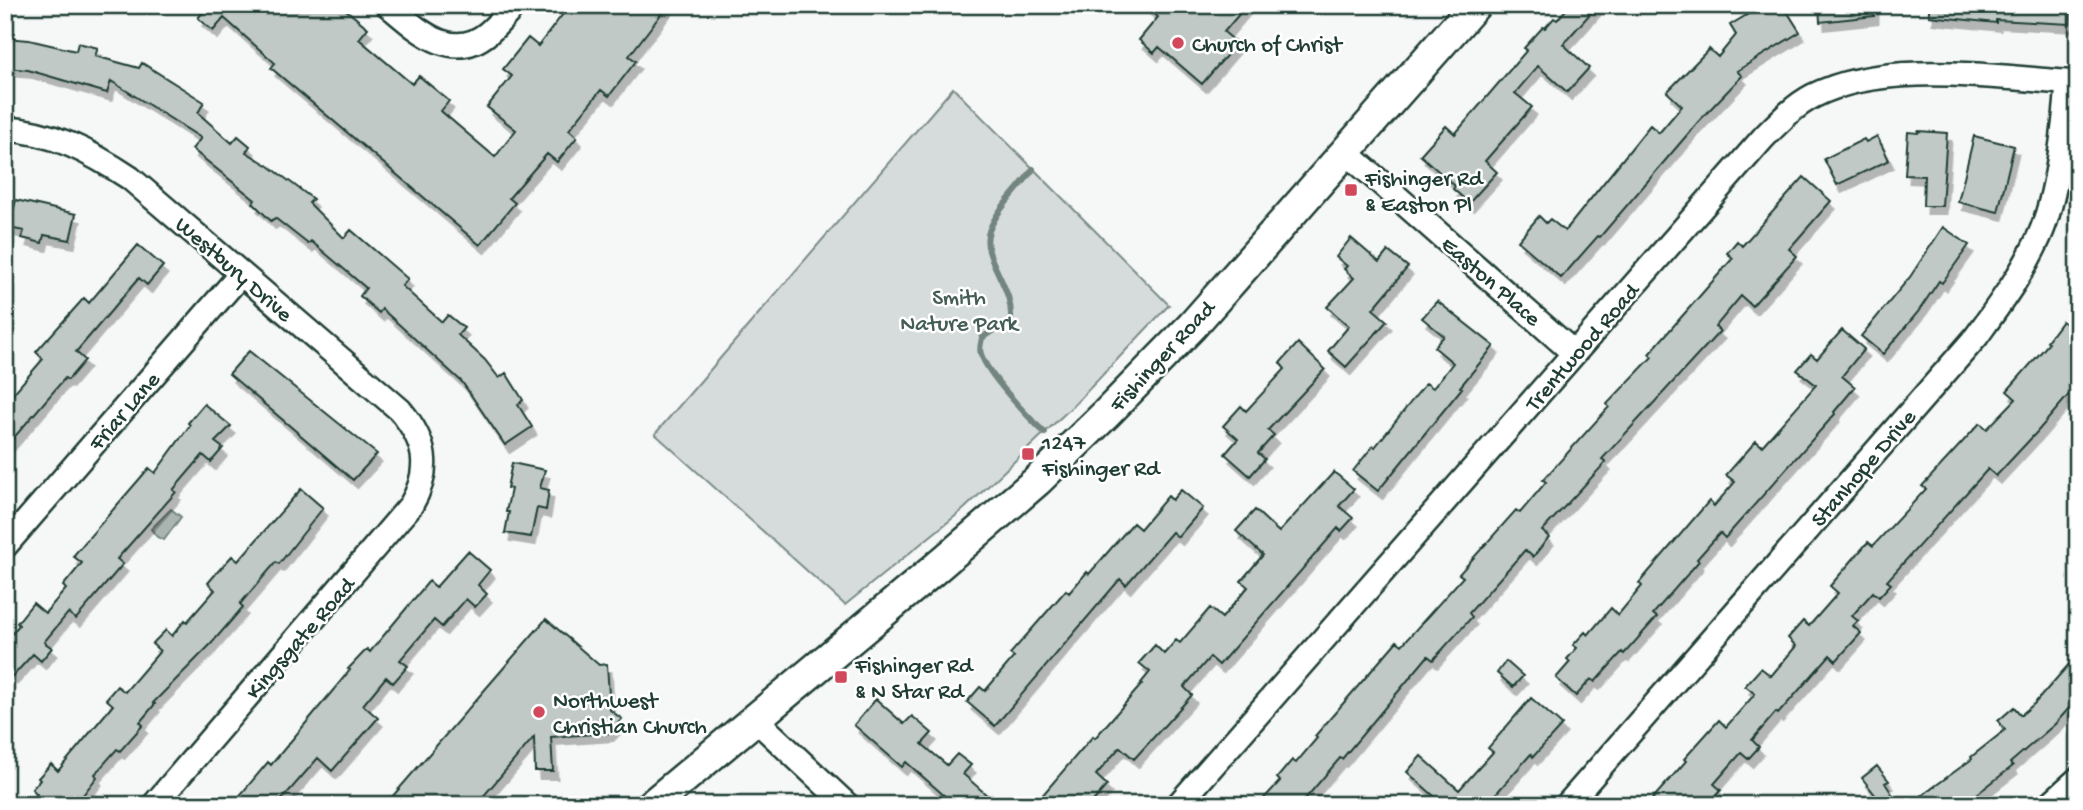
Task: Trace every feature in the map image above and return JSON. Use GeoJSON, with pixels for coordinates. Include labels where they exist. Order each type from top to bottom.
{"type":"FeatureCollection","features":[{"type":"Feature","properties":{"kind":"main road","name":"Fishinger Road"},"geometry":{"type":"LineString","coordinates":[[652,805],[1037,481],[1106,414],[1192,326],[1474,6]]}},
{"type":"Feature","properties":{"kind":"street"},"geometry":{"type":"LineString","coordinates":[[388,5],[424,35],[444,44],[467,44],[487,34],[515,5]]}},
{"type":"Feature","properties":{"kind":"street","name":"Trentwood Road"},"geometry":{"type":"LineString","coordinates":[[1178,805],[1764,137],[1788,114],[1812,97],[1837,86],[1871,77],[1925,73],[2073,83]]}},
{"type":"Feature","properties":{"kind":"street","name":"Stanhope Drive"},"geometry":{"type":"LineString","coordinates":[[1567,805],[1976,337],[2009,291],[2040,235],[2053,189],[2073,83]]}},
{"type":"Feature","properties":{"kind":"street","name":"Westbury Drive"},"geometry":{"type":"LineString","coordinates":[[5,129],[29,130],[53,137],[103,161],[130,178],[400,410],[417,432],[424,459]]}},
{"type":"Feature","properties":{"kind":"street","name":"Easton Place"},"geometry":{"type":"LineString","coordinates":[[1346,152],[1574,353]]}},
{"type":"Feature","properties":{"kind":"street","name":"Friar Lane"},"geometry":{"type":"LineString","coordinates":[[5,547],[241,274]]}},
{"type":"Feature","properties":{"kind":"street","name":"Kingsgate Road"},"geometry":{"type":"LineString","coordinates":[[154,805],[411,505],[419,492],[424,459]]}},
{"type":"Feature","properties":{"kind":"street"},"geometry":{"type":"LineString","coordinates":[[754,718],[847,805]]}},
{"type":"Feature","properties":{"kind":"street"},"geometry":{"type":"LineString","coordinates":[[2049,805],[2078,779]]}},
{"type":"Feature","properties":{"kind":"green space","name":"Smith Nature Park"},"geometry":{"type":"Polygon","coordinates":[[[953,88],[1169,305],[1074,405],[964,509],[845,605],[655,434],[953,88]]]}},
{"type":"Feature","properties":{"kind":"shaded area"},"geometry":{"type":"Polygon","coordinates":[[[171,509],[181,517],[164,540],[157,537],[151,529],[171,509]]]}},
{"type":"Feature","properties":{"kind":"building"},"geometry":{"type":"Polygon","coordinates":[[[209,5],[340,5],[368,28],[359,39],[412,84],[419,76],[449,101],[441,111],[495,157],[516,130],[487,107],[512,76],[503,69],[528,38],[538,46],[570,5],[668,5],[629,56],[636,61],[609,96],[601,90],[569,130],[577,137],[557,162],[547,154],[509,198],[515,203],[480,245],[271,68],[275,63],[224,18],[213,31],[198,18],[209,5]]]}},
{"type":"Feature","properties":{"kind":"building","name":"Church of Christ"},"geometry":{"type":"Polygon","coordinates":[[[1144,5],[1247,5],[1224,32],[1237,43],[1202,84],[1159,47],[1154,53],[1139,40],[1158,17],[1144,5]]]}},
{"type":"Feature","properties":{"kind":"building"},"geometry":{"type":"Polygon","coordinates":[[[1570,5],[1598,5],[1563,44],[1589,68],[1567,92],[1538,66],[1515,93],[1532,107],[1485,161],[1497,172],[1469,203],[1453,189],[1455,186],[1420,155],[1446,126],[1455,134],[1527,50],[1524,48],[1543,27],[1554,18],[1557,20],[1570,5]]]}},
{"type":"Feature","properties":{"kind":"building"},"geometry":{"type":"Polygon","coordinates":[[[1768,5],[1783,5],[1800,32],[1737,71],[1742,76],[1561,278],[1518,241],[1539,216],[1546,223],[1550,219],[1565,231],[1650,125],[1659,133],[1682,106],[1667,92],[1709,49],[1718,57],[1736,35],[1730,25],[1768,5]]]}},
{"type":"Feature","properties":{"kind":"building"},"geometry":{"type":"Polygon","coordinates":[[[1819,5],[1874,5],[1874,16],[1820,22],[1819,5]]]}},
{"type":"Feature","properties":{"kind":"building"},"geometry":{"type":"Polygon","coordinates":[[[1929,5],[2071,5],[2070,24],[1996,20],[1996,23],[1929,16],[1929,5]]]}},
{"type":"Feature","properties":{"kind":"building"},"geometry":{"type":"Polygon","coordinates":[[[5,38],[29,40],[76,51],[78,43],[98,48],[95,56],[139,68],[142,63],[204,102],[198,113],[232,143],[238,136],[250,146],[246,152],[313,199],[309,203],[344,238],[351,230],[408,279],[402,286],[442,322],[448,315],[464,328],[458,335],[485,360],[499,378],[506,373],[523,400],[518,405],[532,427],[505,445],[462,382],[382,309],[379,313],[360,296],[366,288],[311,241],[308,244],[275,218],[271,221],[253,203],[255,200],[192,149],[201,138],[111,81],[107,93],[28,70],[5,68],[5,38]]]}},
{"type":"Feature","properties":{"kind":"building"},"geometry":{"type":"Polygon","coordinates":[[[1908,132],[1947,133],[1942,206],[1923,206],[1924,176],[1905,175],[1908,132]]]}},
{"type":"Feature","properties":{"kind":"building"},"geometry":{"type":"Polygon","coordinates":[[[1877,136],[1889,160],[1837,185],[1824,159],[1864,139],[1866,142],[1877,136]]]}},
{"type":"Feature","properties":{"kind":"building"},"geometry":{"type":"Polygon","coordinates":[[[1974,136],[2014,146],[1998,212],[1958,202],[1974,136]]]}},
{"type":"Feature","properties":{"kind":"building"},"geometry":{"type":"Polygon","coordinates":[[[1804,177],[1831,201],[1789,249],[1797,256],[1752,306],[1741,296],[1715,327],[1720,331],[1602,459],[1606,462],[1542,531],[1549,537],[1533,557],[1525,550],[1469,613],[1472,617],[1433,660],[1428,656],[1300,805],[1258,805],[1280,781],[1277,778],[1292,760],[1296,763],[1317,738],[1315,736],[1397,641],[1402,645],[1463,577],[1459,574],[1516,510],[1520,513],[1546,482],[1543,480],[1609,407],[1607,404],[1652,357],[1649,354],[1733,258],[1727,253],[1737,241],[1742,246],[1804,177]]]}},
{"type":"Feature","properties":{"kind":"building"},"geometry":{"type":"Polygon","coordinates":[[[16,200],[76,214],[70,240],[44,235],[42,243],[22,238],[24,231],[9,228],[16,200]]]}},
{"type":"Feature","properties":{"kind":"building"},"geometry":{"type":"Polygon","coordinates":[[[1943,227],[1969,245],[1942,283],[1939,281],[1918,312],[1883,354],[1861,336],[1910,277],[1943,227]]]}},
{"type":"Feature","properties":{"kind":"building"},"geometry":{"type":"Polygon","coordinates":[[[1351,238],[1379,262],[1388,251],[1408,267],[1373,309],[1387,321],[1346,367],[1328,351],[1349,326],[1327,307],[1354,278],[1344,269],[1347,266],[1336,257],[1351,238]]]}},
{"type":"Feature","properties":{"kind":"building"},"geometry":{"type":"Polygon","coordinates":[[[138,245],[163,266],[147,285],[139,278],[76,352],[85,360],[68,380],[65,378],[5,448],[5,403],[43,359],[36,352],[84,298],[89,303],[138,245]]]}},
{"type":"Feature","properties":{"kind":"building"},"geometry":{"type":"Polygon","coordinates":[[[1437,301],[1494,346],[1378,491],[1353,471],[1426,383],[1433,388],[1453,363],[1434,347],[1444,336],[1422,318],[1437,301]]]}},
{"type":"Feature","properties":{"kind":"building"},"geometry":{"type":"Polygon","coordinates":[[[2062,321],[2078,333],[2078,384],[2037,432],[1996,476],[1988,469],[1887,581],[1891,584],[1879,597],[1873,592],[1852,616],[1858,621],[1853,626],[1861,633],[1836,661],[1830,655],[1778,714],[1776,712],[1752,740],[1759,747],[1748,759],[1741,753],[1714,784],[1721,790],[1707,805],[1647,805],[1719,720],[1726,727],[1755,694],[1745,686],[1761,668],[1771,676],[1796,646],[1788,638],[1803,621],[1809,626],[1838,593],[1830,586],[1868,542],[1873,546],[1926,489],[1922,486],[1980,423],[1987,429],[2016,399],[2007,391],[2049,343],[2047,341],[2062,321]]]}},
{"type":"Feature","properties":{"kind":"building"},"geometry":{"type":"Polygon","coordinates":[[[1842,330],[1864,349],[1842,376],[1855,387],[1835,414],[1725,538],[1720,533],[1697,559],[1699,561],[1653,614],[1657,617],[1624,654],[1622,652],[1595,682],[1591,679],[1576,696],[1556,678],[1570,662],[1567,659],[1577,648],[1573,645],[1585,632],[1588,635],[1611,608],[1618,615],[1642,586],[1639,583],[1709,501],[1714,506],[1735,482],[1726,475],[1756,441],[1762,446],[1816,385],[1797,370],[1811,354],[1817,359],[1842,330]]]}},
{"type":"Feature","properties":{"kind":"building"},"geometry":{"type":"Polygon","coordinates":[[[1298,343],[1325,369],[1268,430],[1274,435],[1258,453],[1265,459],[1250,476],[1225,454],[1238,439],[1223,426],[1241,406],[1246,411],[1285,369],[1280,363],[1298,343]]]}},
{"type":"Feature","properties":{"kind":"building"},"geometry":{"type":"Polygon","coordinates":[[[249,351],[377,454],[353,480],[229,374],[249,351]]]}},
{"type":"Feature","properties":{"kind":"building"},"geometry":{"type":"Polygon","coordinates":[[[204,404],[231,426],[215,442],[223,448],[211,462],[203,455],[173,490],[176,492],[117,559],[123,564],[76,619],[68,613],[44,642],[52,648],[41,661],[33,654],[13,676],[5,669],[5,642],[19,625],[17,623],[33,603],[45,613],[66,589],[63,586],[82,563],[73,556],[149,468],[155,473],[204,404]]]}},
{"type":"Feature","properties":{"kind":"building"},"geometry":{"type":"Polygon","coordinates":[[[512,463],[545,470],[540,488],[549,490],[546,510],[537,508],[531,537],[505,533],[511,489],[507,488],[512,463]]]}},
{"type":"Feature","properties":{"kind":"building"},"geometry":{"type":"Polygon","coordinates":[[[1334,472],[1354,489],[1339,506],[1353,518],[1341,531],[1338,528],[1219,665],[1210,657],[1184,687],[1192,695],[1134,759],[1120,747],[1096,775],[1107,785],[1090,805],[1034,805],[1142,684],[1150,672],[1139,663],[1155,645],[1164,654],[1176,640],[1180,643],[1210,608],[1222,618],[1248,587],[1241,581],[1263,555],[1236,531],[1255,510],[1279,532],[1334,472]]]}},
{"type":"Feature","properties":{"kind":"building"},"geometry":{"type":"Polygon","coordinates":[[[301,489],[323,508],[279,564],[276,562],[240,604],[243,607],[211,644],[153,703],[155,704],[140,722],[143,725],[95,774],[97,777],[75,805],[28,805],[37,794],[32,789],[40,780],[38,778],[51,764],[58,771],[113,705],[106,699],[117,686],[125,692],[160,651],[152,644],[166,630],[172,636],[185,620],[187,622],[215,590],[208,583],[220,569],[232,556],[238,561],[301,489]]]}},
{"type":"Feature","properties":{"kind":"building"},"geometry":{"type":"Polygon","coordinates":[[[1181,490],[1203,508],[1178,537],[1172,532],[1126,585],[1120,579],[995,726],[967,702],[980,687],[985,691],[1014,657],[1010,654],[1066,590],[1069,593],[1087,572],[1089,574],[1133,523],[1140,529],[1168,496],[1172,500],[1181,490]]]}},
{"type":"Feature","properties":{"kind":"building"},"geometry":{"type":"Polygon","coordinates":[[[468,551],[490,570],[478,585],[487,594],[475,607],[466,599],[442,627],[434,620],[400,660],[408,666],[393,683],[386,677],[363,705],[378,718],[332,771],[318,758],[277,805],[232,805],[268,762],[271,765],[350,670],[348,669],[367,649],[370,652],[429,581],[436,587],[468,551]]]}},
{"type":"Feature","properties":{"kind":"building","name":"Northwest Christian Church"},"geometry":{"type":"Polygon","coordinates":[[[546,619],[599,665],[607,664],[610,710],[622,719],[609,733],[551,737],[553,771],[535,771],[534,737],[476,805],[385,805],[546,619]]]}},
{"type":"Feature","properties":{"kind":"building"},"geometry":{"type":"Polygon","coordinates":[[[2078,654],[2078,698],[2055,724],[2010,763],[2013,766],[1963,805],[1909,805],[1972,759],[1971,757],[2005,730],[1998,721],[2014,707],[2021,715],[2078,654]]]}},
{"type":"Feature","properties":{"kind":"building"},"geometry":{"type":"Polygon","coordinates":[[[1506,661],[1523,676],[1513,687],[1497,673],[1506,661]]]}},
{"type":"Feature","properties":{"kind":"building"},"geometry":{"type":"Polygon","coordinates":[[[1531,698],[1562,725],[1533,757],[1531,754],[1486,805],[1444,805],[1407,772],[1421,756],[1459,790],[1493,752],[1488,748],[1531,698]]]}},
{"type":"Feature","properties":{"kind":"building"},"geometry":{"type":"Polygon","coordinates":[[[876,699],[904,724],[912,716],[932,733],[922,744],[947,765],[957,754],[971,765],[963,774],[988,796],[980,805],[955,805],[906,762],[902,767],[854,725],[876,699]]]}},
{"type":"Feature","properties":{"kind":"building"},"geometry":{"type":"Polygon","coordinates":[[[1877,766],[1889,781],[1885,783],[1899,805],[1883,805],[1862,778],[1877,766]]]}},
{"type":"Feature","properties":{"kind":"waterway"},"geometry":{"type":"LineString","coordinates":[[1033,169],[1003,206],[989,231],[989,252],[1009,299],[1011,312],[1010,325],[995,329],[982,338],[980,350],[999,384],[1045,433]]}},
{"type":"Feature","properties":{"kind":"place","name":"Church of Christ"},"geometry":{"type":"Point","coordinates":[1178,43]}},
{"type":"Feature","properties":{"kind":"place","name":"Fishinger Rd & Easton Pl"},"geometry":{"type":"Point","coordinates":[1351,190]}},
{"type":"Feature","properties":{"kind":"place","name":"1247 Fishinger Rd"},"geometry":{"type":"Point","coordinates":[1028,454]}},
{"type":"Feature","properties":{"kind":"place","name":"Fishinger Rd & N Star Rd"},"geometry":{"type":"Point","coordinates":[841,677]}},
{"type":"Feature","properties":{"kind":"place","name":"Northwest Christian Church"},"geometry":{"type":"Point","coordinates":[539,712]}}]}
